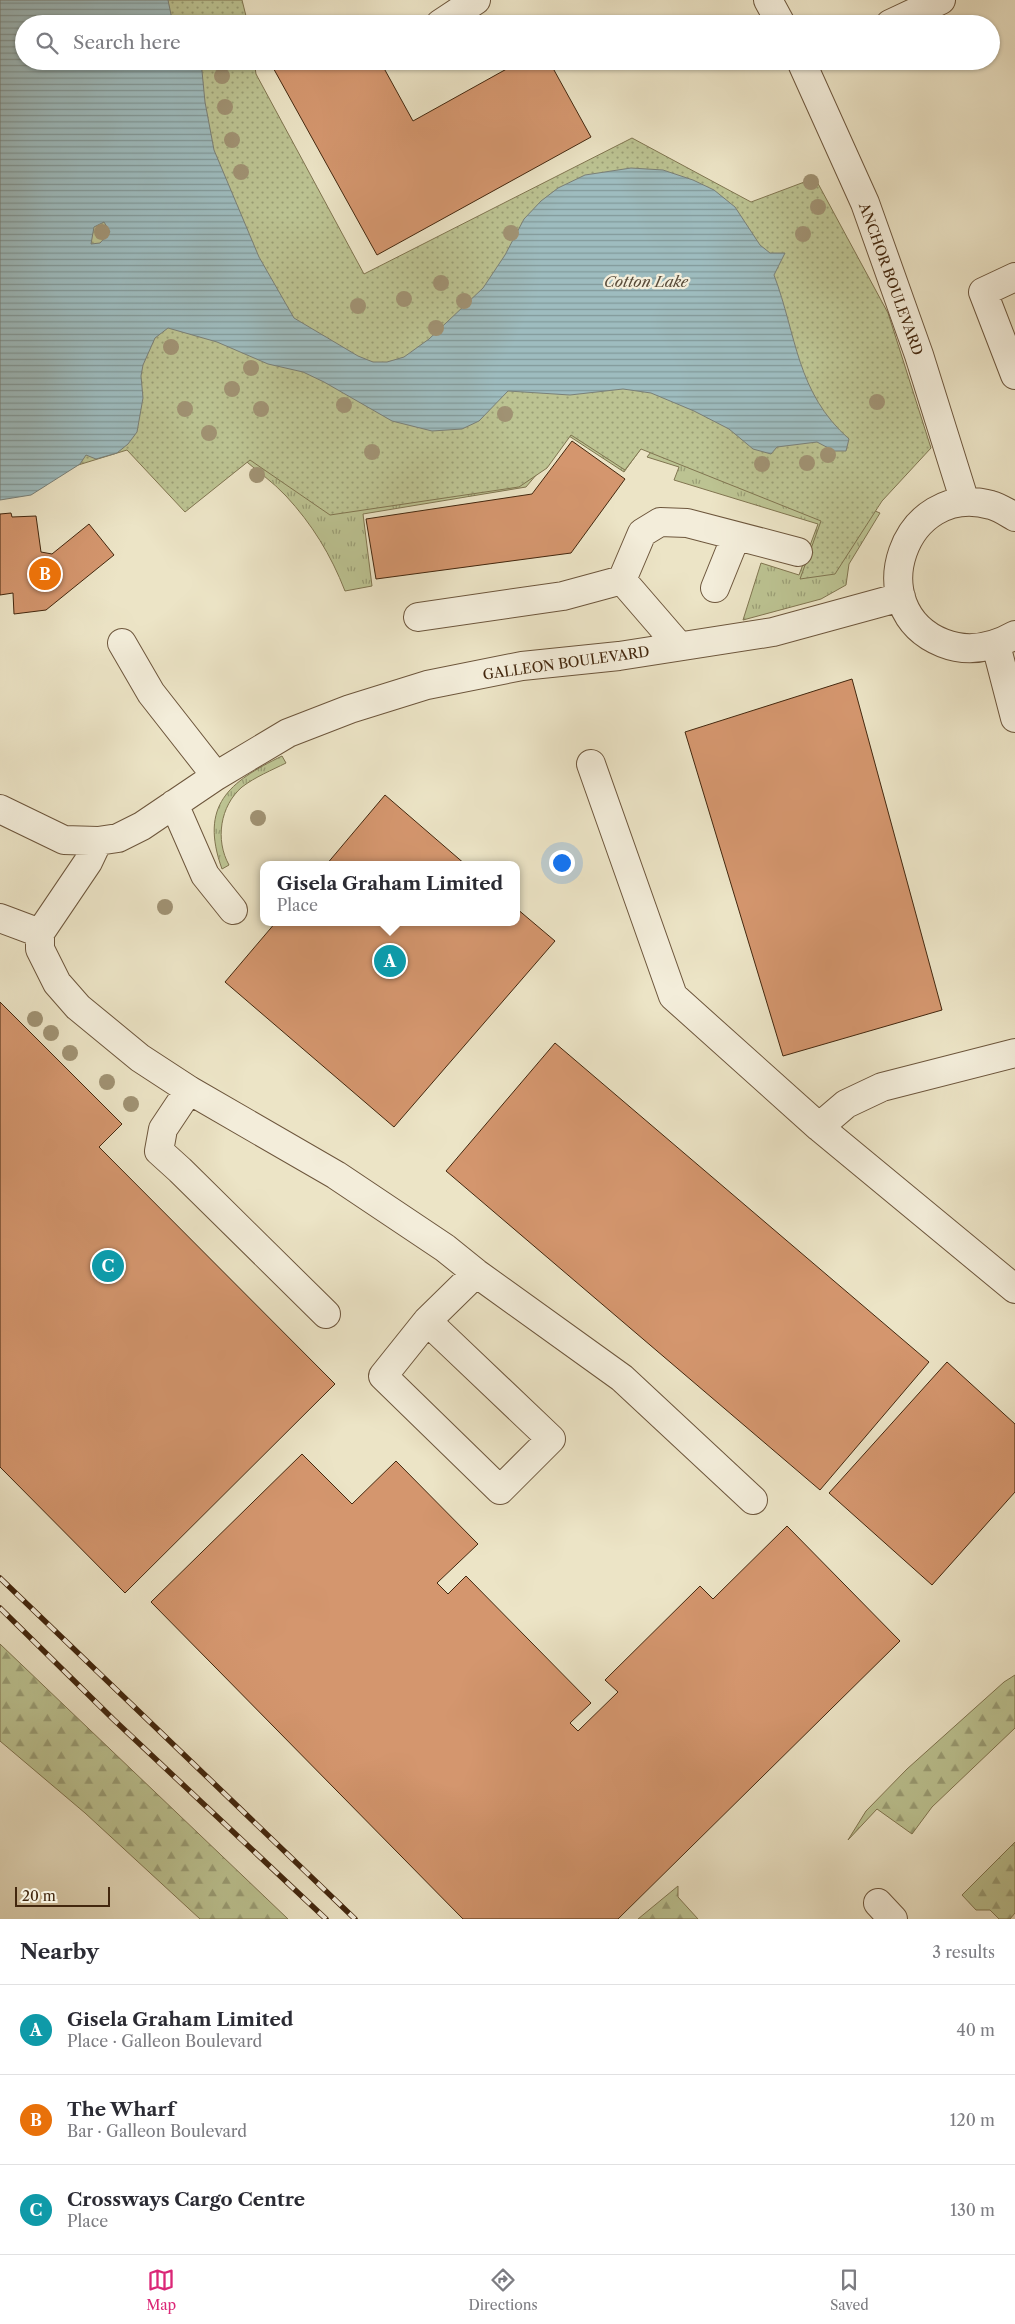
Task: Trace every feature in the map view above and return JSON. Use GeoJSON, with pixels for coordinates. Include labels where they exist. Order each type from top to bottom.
{"type":"FeatureCollection","features":[{"type":"Feature","properties":{"kind":"street"},"geometry":{"type":"LineString","coordinates":[[454,15],[476,0]]}},
{"type":"Feature","properties":{"kind":"street"},"geometry":{"type":"LineString","coordinates":[[768,0],[776,15]]}},
{"type":"Feature","properties":{"kind":"street"},"geometry":{"type":"LineString","coordinates":[[909,15],[941,0]]}},
{"type":"Feature","properties":{"kind":"street","name":"ANCHOR BOULEVARD"},"geometry":{"type":"LineString","coordinates":[[807,70],[865,203],[919,355],[965,502]]}},
{"type":"Feature","properties":{"kind":"street"},"geometry":{"type":"LineString","coordinates":[[1015,277],[983,292],[1015,375]]}},
{"type":"Feature","properties":{"kind":"street"},"geometry":{"type":"LineString","coordinates":[[1015,517],[991,505],[965,502],[942,508],[922,521],[907,540],[899,562],[898,586],[907,612],[918,626],[935,640],[954,647],[975,649],[1005,640],[1015,718]]}},
{"type":"Feature","properties":{"kind":"street"},"geometry":{"type":"LineString","coordinates":[[622,580],[642,533],[660,522],[687,523],[798,552]]}},
{"type":"Feature","properties":{"kind":"street"},"geometry":{"type":"LineString","coordinates":[[715,588],[736,536]]}},
{"type":"Feature","properties":{"kind":"street"},"geometry":{"type":"LineString","coordinates":[[418,617],[563,596],[622,580]]}},
{"type":"Feature","properties":{"kind":"street"},"geometry":{"type":"LineString","coordinates":[[622,580],[679,646]]}},
{"type":"Feature","properties":{"kind":"street","name":"GALLEON BOULEVARD"},"geometry":{"type":"LineString","coordinates":[[0,810],[64,840],[98,842],[118,838],[142,826],[216,776],[288,734],[350,709],[427,685],[522,666],[619,656],[773,632],[901,597]]}},
{"type":"Feature","properties":{"kind":"street"},"geometry":{"type":"LineString","coordinates":[[122,643],[151,694],[216,776]]}},
{"type":"Feature","properties":{"kind":"street"},"geometry":{"type":"LineString","coordinates":[[591,764],[673,996],[819,1127],[1015,1289]]}},
{"type":"Feature","properties":{"kind":"street"},"geometry":{"type":"LineString","coordinates":[[174,804],[205,875],[233,910]]}},
{"type":"Feature","properties":{"kind":"street"},"geometry":{"type":"LineString","coordinates":[[98,842],[88,862],[40,933],[40,949],[57,983],[78,1007],[140,1058],[189,1090],[336,1176],[446,1248],[476,1274],[622,1378],[753,1500]]}},
{"type":"Feature","properties":{"kind":"street"},"geometry":{"type":"LineString","coordinates":[[0,918],[40,933]]}},
{"type":"Feature","properties":{"kind":"street"},"geometry":{"type":"LineString","coordinates":[[819,1127],[846,1104],[882,1087],[1015,1053]]}},
{"type":"Feature","properties":{"kind":"street"},"geometry":{"type":"LineString","coordinates":[[189,1090],[163,1129],[159,1151],[326,1314]]}},
{"type":"Feature","properties":{"kind":"street"},"geometry":{"type":"LineString","coordinates":[[427,1321],[550,1439],[500,1490],[383,1376],[427,1321],[476,1274]]}},
{"type":"Feature","properties":{"kind":"green space"},"geometry":{"type":"Polygon","coordinates":[[[0,0],[242,0],[246,15],[15,15],[15,70],[255,70],[364,274],[632,138],[751,202],[815,178],[888,313],[931,448],[882,501],[835,574],[800,579],[821,521],[641,449],[625,470],[571,435],[547,468],[519,487],[330,515],[250,460],[185,512],[127,450],[0,489],[0,0]]]}},
{"type":"Feature","properties":{"kind":"green space"},"geometry":{"type":"Polygon","coordinates":[[[660,422],[624,472],[569,436],[526,487],[363,514],[372,586],[345,591],[334,565],[304,518],[281,491],[242,458],[542,429],[660,422]]]}},
{"type":"Feature","properties":{"kind":"green space"},"geometry":{"type":"Polygon","coordinates":[[[670,428],[880,513],[849,564],[846,585],[821,599],[743,620],[761,563],[799,575],[818,524],[674,480],[679,467],[647,457],[670,428]]]}},
{"type":"Feature","properties":{"kind":"green space"},"geometry":{"type":"Polygon","coordinates":[[[282,756],[286,763],[247,783],[229,804],[222,824],[221,834],[222,845],[229,865],[222,869],[216,847],[214,828],[217,812],[223,798],[247,776],[282,756]]]}},
{"type":"Feature","properties":{"kind":"green space"},"geometry":{"type":"Polygon","coordinates":[[[0,1644],[288,1919],[200,1919],[85,1813],[0,1741],[0,1644]]]}},
{"type":"Feature","properties":{"kind":"green space"},"geometry":{"type":"Polygon","coordinates":[[[1015,1675],[1015,1728],[932,1807],[912,1834],[877,1809],[848,1840],[866,1811],[907,1769],[1004,1682],[1015,1675]]]}},
{"type":"Feature","properties":{"kind":"green space"},"geometry":{"type":"Polygon","coordinates":[[[1015,1842],[1015,1913],[1010,1919],[999,1919],[990,1910],[976,1910],[962,1895],[1015,1842]]]}},
{"type":"Feature","properties":{"kind":"green space"},"geometry":{"type":"Polygon","coordinates":[[[678,1886],[678,1897],[698,1919],[638,1919],[678,1886]]]}},
{"type":"Feature","properties":{"kind":"water","name":"Cotton Lake"},"geometry":{"type":"Polygon","coordinates":[[[0,0],[168,0],[171,15],[15,15],[15,70],[202,70],[205,102],[214,150],[259,257],[294,318],[358,356],[373,362],[387,362],[404,357],[429,339],[483,288],[505,255],[524,219],[541,201],[558,188],[585,175],[631,168],[663,170],[693,180],[714,190],[735,207],[760,245],[770,253],[785,253],[774,275],[800,362],[818,402],[849,439],[846,451],[834,451],[817,442],[777,447],[771,454],[753,449],[729,429],[694,411],[651,393],[623,389],[570,395],[508,391],[479,421],[462,429],[432,431],[392,421],[303,372],[268,364],[217,342],[168,328],[155,338],[143,365],[141,376],[143,398],[137,432],[128,444],[117,453],[96,459],[86,455],[80,464],[31,495],[0,500],[0,0]],[[104,222],[94,227],[91,244],[100,243],[110,232],[104,222]]]}},
{"type":"Feature","properties":{"kind":"building"},"geometry":{"type":"Polygon","coordinates":[[[274,70],[385,70],[413,121],[505,70],[554,70],[591,137],[377,255],[274,70]]]}},
{"type":"Feature","properties":{"kind":"building"},"geometry":{"type":"Polygon","coordinates":[[[572,441],[625,479],[571,553],[376,579],[366,519],[532,494],[572,441]]]}},
{"type":"Feature","properties":{"kind":"building"},"geometry":{"type":"Polygon","coordinates":[[[11,513],[12,517],[36,516],[41,552],[52,554],[89,524],[114,555],[46,610],[14,614],[13,593],[0,595],[0,514],[11,513]]]}},
{"type":"Feature","properties":{"kind":"building"},"geometry":{"type":"Polygon","coordinates":[[[852,679],[942,1010],[783,1056],[685,732],[852,679]]]}},
{"type":"Feature","properties":{"kind":"building"},"geometry":{"type":"Polygon","coordinates":[[[385,795],[461,861],[329,861],[385,795]]]}},
{"type":"Feature","properties":{"kind":"building"},"geometry":{"type":"Polygon","coordinates":[[[520,911],[555,941],[394,1127],[225,982],[273,926],[520,926],[520,911]]]}},
{"type":"Feature","properties":{"kind":"building"},"geometry":{"type":"Polygon","coordinates":[[[0,1002],[122,1124],[99,1147],[335,1384],[125,1593],[0,1467],[0,1002]]]}},
{"type":"Feature","properties":{"kind":"building"},"geometry":{"type":"Polygon","coordinates":[[[555,1043],[929,1362],[820,1490],[446,1171],[555,1043]]]}},
{"type":"Feature","properties":{"kind":"building"},"geometry":{"type":"Polygon","coordinates":[[[947,1362],[1015,1424],[1015,1492],[932,1585],[829,1493],[947,1362]]]}},
{"type":"Feature","properties":{"kind":"building"},"geometry":{"type":"Polygon","coordinates":[[[302,1454],[352,1504],[396,1461],[478,1544],[437,1583],[448,1594],[466,1576],[591,1703],[570,1723],[578,1731],[618,1692],[605,1680],[700,1586],[713,1599],[787,1526],[900,1641],[618,1919],[463,1919],[151,1602],[302,1454]]]}},
{"type":"Feature","properties":{"kind":"railway"},"geometry":{"type":"LineString","coordinates":[[0,1578],[355,1919]]}},
{"type":"Feature","properties":{"kind":"railway"},"geometry":{"type":"LineString","coordinates":[[0,1608],[113,1719],[326,1919]]}},
{"type":"Feature","properties":{"kind":"place","name":"The Wharf"},"geometry":{"type":"Point","coordinates":[45,574]}},
{"type":"Feature","properties":{"kind":"place","name":"Gisela Graham Limited"},"geometry":{"type":"Point","coordinates":[390,961]}},
{"type":"Feature","properties":{"kind":"place","name":"Crossways Cargo Centre"},"geometry":{"type":"Point","coordinates":[108,1266]}}]}
